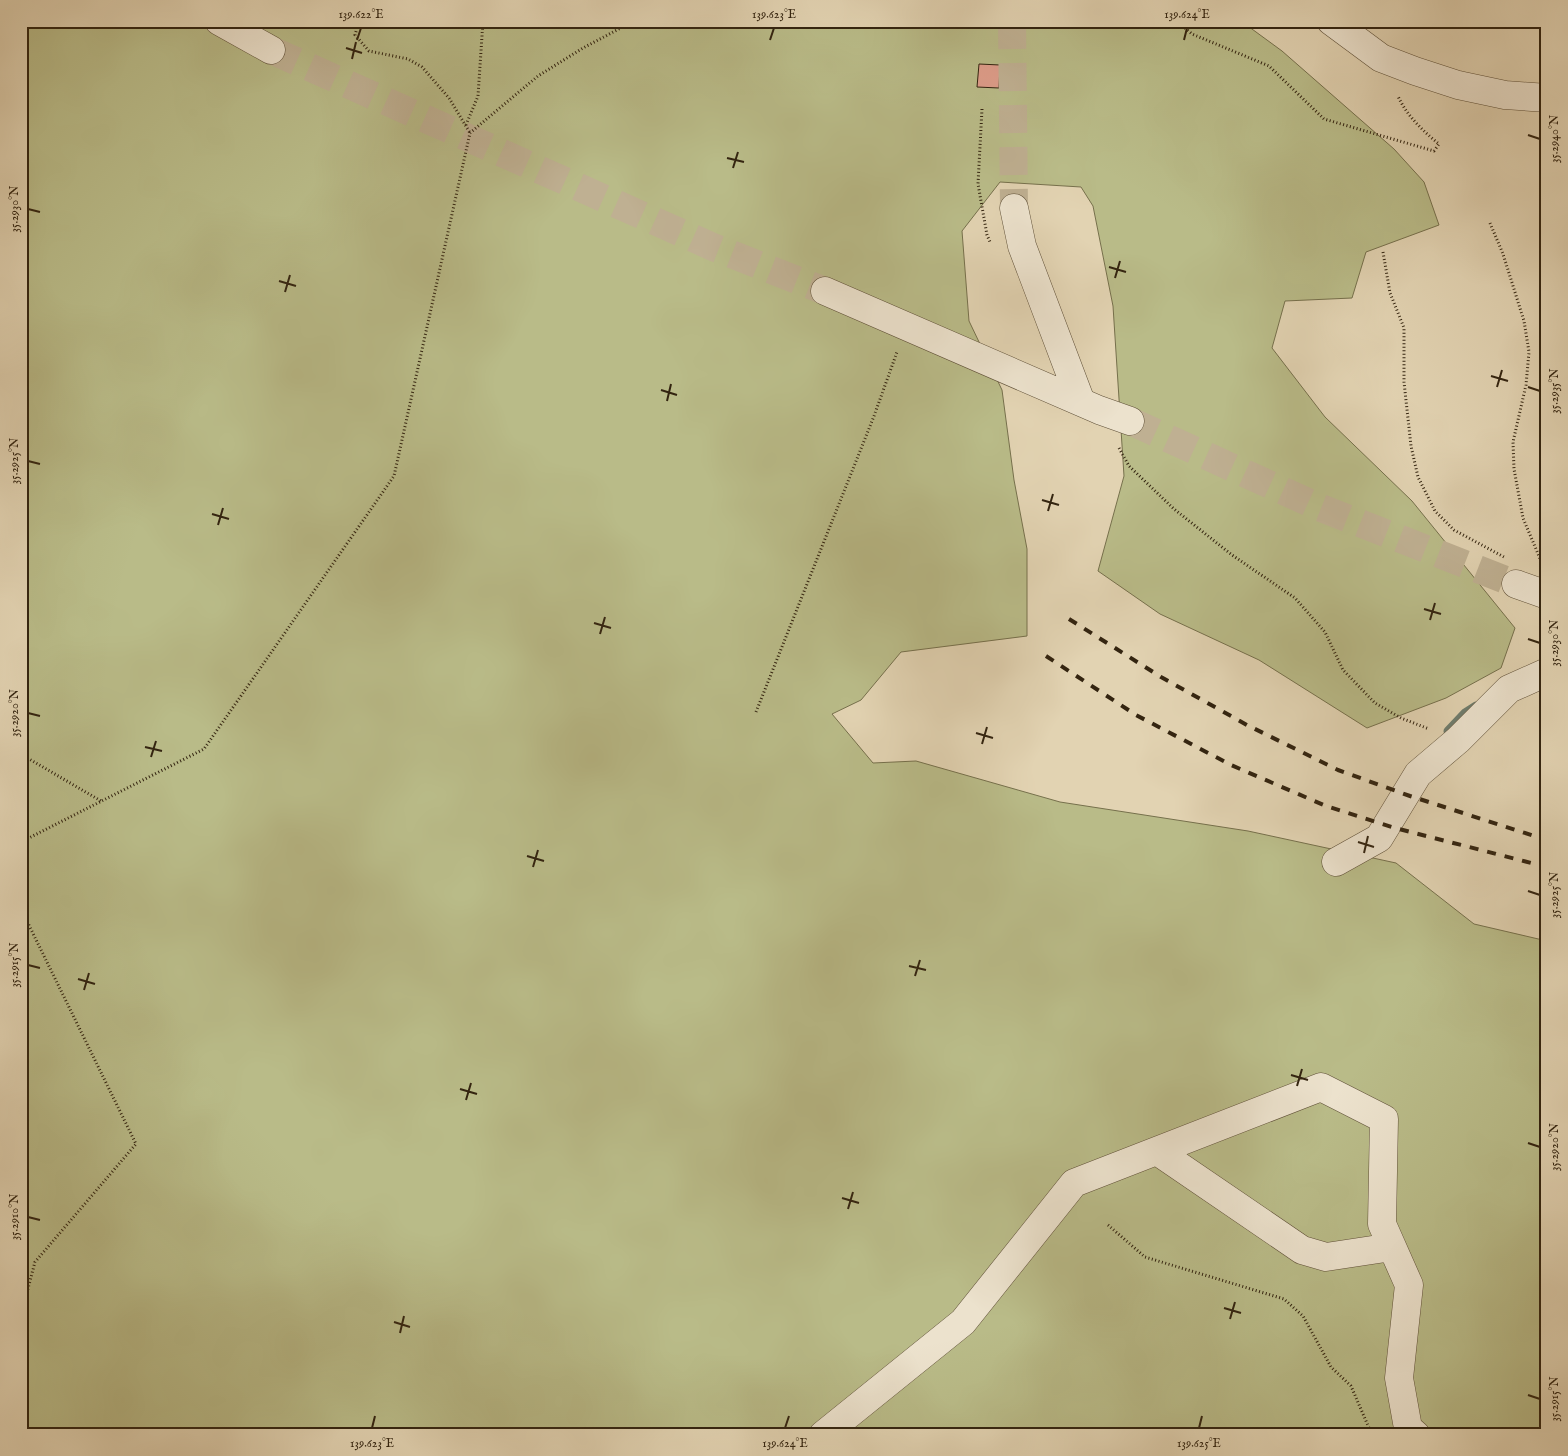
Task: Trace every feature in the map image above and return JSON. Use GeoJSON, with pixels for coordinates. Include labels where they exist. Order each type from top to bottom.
{"type":"FeatureCollection","features":[{"type":"Feature","properties":{"kind":"street"},"geometry":{"type":"LineString","coordinates":[[219,21],[271,50]]}},
{"type":"Feature","properties":{"kind":"street"},"geometry":{"type":"LineString","coordinates":[[1331,21],[1381,58],[1415,71],[1458,85],[1505,95],[1547,98]]}},
{"type":"Feature","properties":{"kind":"street"},"geometry":{"type":"LineString","coordinates":[[1014,208],[1022,246],[1090,406]]}},
{"type":"Feature","properties":{"kind":"street"},"geometry":{"type":"LineString","coordinates":[[825,291],[1090,406],[1130,421]]}},
{"type":"Feature","properties":{"kind":"street"},"geometry":{"type":"LineString","coordinates":[[1516,584],[1547,595]]}},
{"type":"Feature","properties":{"kind":"street"},"geometry":{"type":"LineString","coordinates":[[1336,862],[1379,838],[1418,774],[1458,740],[1509,689],[1541,674]]}},
{"type":"Feature","properties":{"kind":"street"},"geometry":{"type":"LineString","coordinates":[[823,1435],[963,1322],[1074,1183],[1321,1087],[1384,1119],[1382,1224],[1410,1285],[1399,1378],[1408,1428],[1416,1435]]}},
{"type":"Feature","properties":{"kind":"street"},"geometry":{"type":"LineString","coordinates":[[1157,1151],[1302,1250],[1326,1257],[1392,1247]]}},
{"type":"Feature","properties":{"kind":"path"},"geometry":{"type":"LineString","coordinates":[[359,21],[354,36],[369,51],[408,59],[422,66],[449,98],[470,133]]}},
{"type":"Feature","properties":{"kind":"path"},"geometry":{"type":"LineString","coordinates":[[466,125],[478,96],[483,21]]}},
{"type":"Feature","properties":{"kind":"path"},"geometry":{"type":"LineString","coordinates":[[21,842],[204,749],[394,476],[470,133],[538,76],[583,48],[634,21]]}},
{"type":"Feature","properties":{"kind":"path"},"geometry":{"type":"LineString","coordinates":[[1177,21],[1192,34],[1269,66],[1324,119],[1434,152],[1439,144],[1427,134],[1402,104],[1398,95],[1415,71]]}},
{"type":"Feature","properties":{"kind":"path"},"geometry":{"type":"LineString","coordinates":[[1490,223],[1503,254],[1524,322],[1529,352],[1526,385],[1513,442],[1514,469],[1523,518],[1541,562]]}},
{"type":"Feature","properties":{"kind":"path"},"geometry":{"type":"LineString","coordinates":[[1383,252],[1390,293],[1404,328],[1404,382],[1411,446],[1418,477],[1435,511],[1454,530],[1498,555],[1507,558]]}},
{"type":"Feature","properties":{"kind":"path"},"geometry":{"type":"LineString","coordinates":[[756,712],[874,416],[906,327]]}},
{"type":"Feature","properties":{"kind":"path"},"geometry":{"type":"LineString","coordinates":[[1090,406],[1129,466],[1161,497],[1232,555],[1295,598],[1325,632],[1343,670],[1375,703],[1401,718],[1425,728]]}},
{"type":"Feature","properties":{"kind":"path"},"geometry":{"type":"LineString","coordinates":[[21,757],[24,756],[101,801]]}},
{"type":"Feature","properties":{"kind":"path"},"geometry":{"type":"LineString","coordinates":[[21,909],[136,1144],[35,1262],[21,1316]]}},
{"type":"Feature","properties":{"kind":"path"},"geometry":{"type":"LineString","coordinates":[[1108,1225],[1145,1257],[1284,1299],[1303,1316],[1331,1367],[1351,1386],[1372,1435]]}},
{"type":"Feature","properties":{"kind":"green space"},"geometry":{"type":"Polygon","coordinates":[[[21,21],[1241,21],[1282,51],[1394,149],[1424,182],[1439,225],[1366,252],[1352,298],[1285,301],[1272,348],[1325,417],[1412,501],[1515,628],[1501,668],[1446,698],[1367,728],[1259,660],[1160,614],[1098,571],[1124,476],[1113,306],[1093,206],[1081,187],[1000,182],[962,231],[969,321],[1002,390],[1014,480],[1027,549],[1027,636],[901,652],[861,700],[832,714],[873,763],[916,761],[1060,802],[1248,831],[1396,863],[1474,924],[1547,941],[1547,1435],[21,1435],[21,21]]]}},
{"type":"Feature","properties":{"kind":"building"},"geometry":{"type":"Polygon","coordinates":[[[979,64],[1000,65],[999,88],[977,87],[979,64]]]}},
{"type":"Feature","properties":{"kind":"waterway"},"geometry":{"type":"LineString","coordinates":[[1448,731],[1465,713],[1476,706]]}},
{"type":"Feature","properties":{"kind":"tunnel"},"geometry":{"type":"LineString","coordinates":[[1012,21],[1014,208]]}},
{"type":"Feature","properties":{"kind":"tunnel"},"geometry":{"type":"LineString","coordinates":[[271,50],[713,247],[825,291]]}},
{"type":"Feature","properties":{"kind":"tunnel"},"geometry":{"type":"LineString","coordinates":[[1130,421],[1321,508],[1516,584]]}},
{"type":"Feature","properties":{"kind":"railway"},"geometry":{"type":"LineString","coordinates":[[1069,619],[1161,677],[1247,725],[1338,770],[1410,796],[1547,840]]}},
{"type":"Feature","properties":{"kind":"railway"},"geometry":{"type":"LineString","coordinates":[[1046,656],[1136,715],[1231,765],[1326,806],[1395,828],[1547,867]]}}]}
